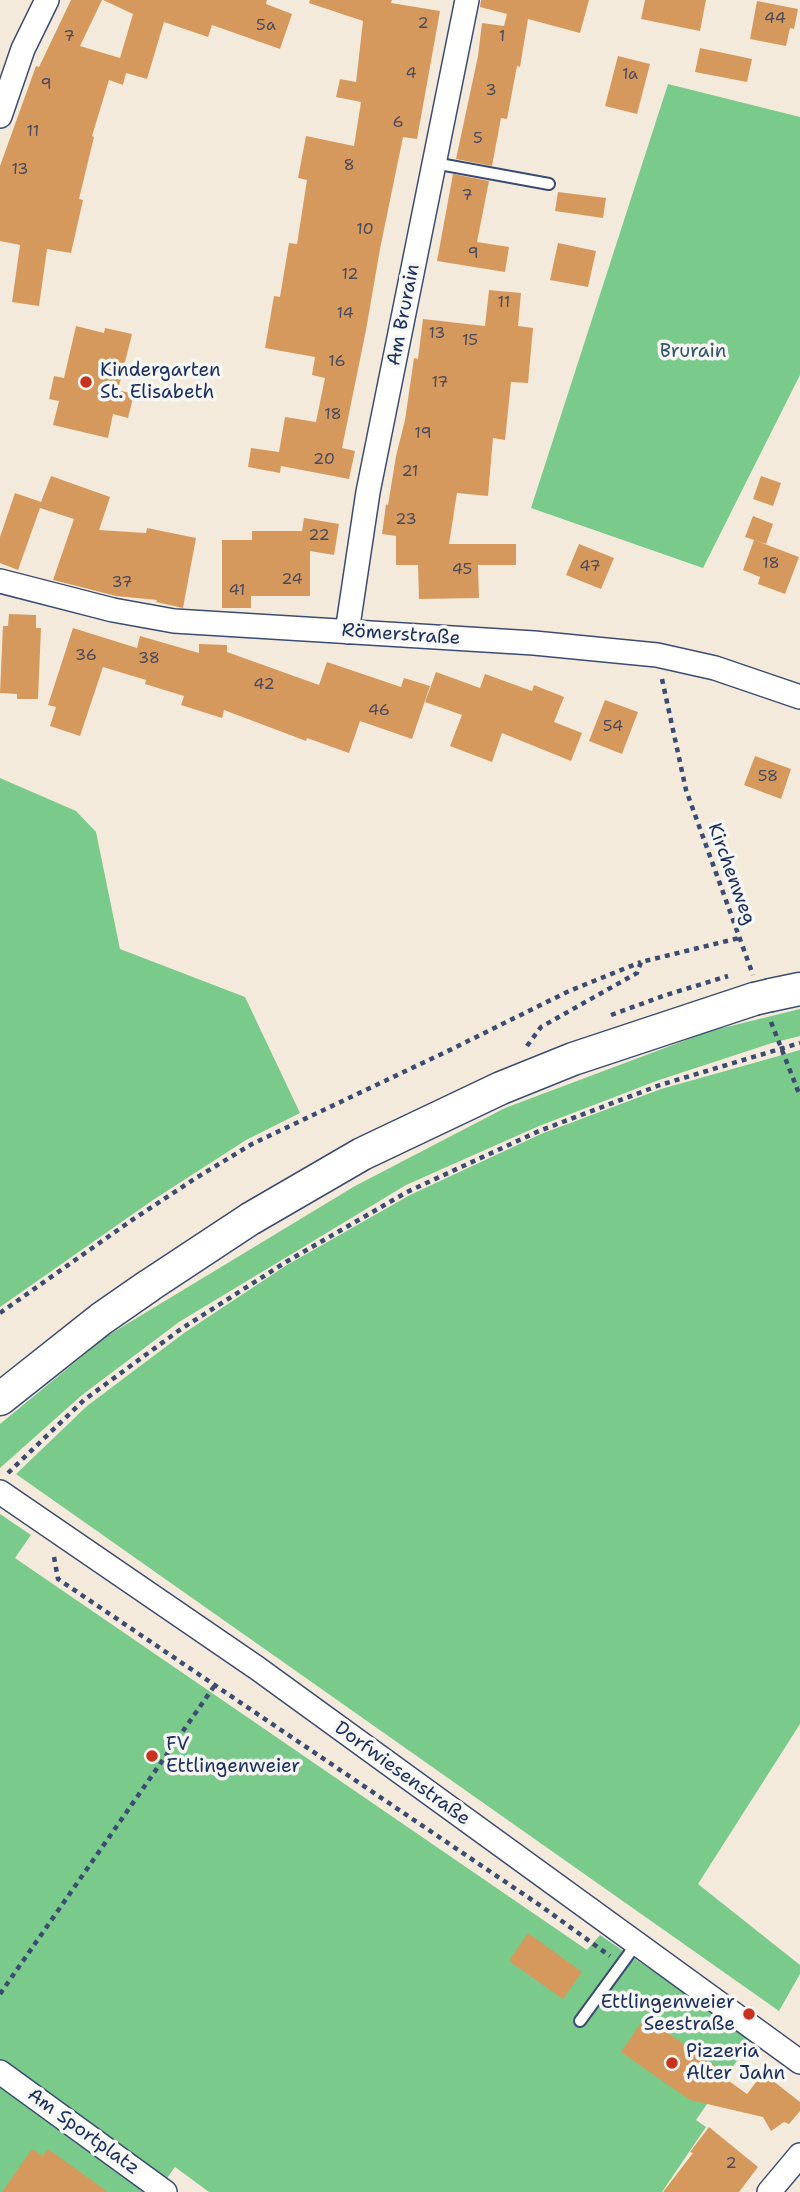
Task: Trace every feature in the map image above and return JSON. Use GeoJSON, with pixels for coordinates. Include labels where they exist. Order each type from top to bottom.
{"type":"FeatureCollection","features":[{"type":"Feature","properties":{"kind":"main road"},"geometry":{"type":"LineString","coordinates":[[0,1399],[101,1319],[150,1285],[250,1219],[362,1154],[444,1114],[561,1064],[627,1040],[770,996]]}},
{"type":"Feature","properties":{"kind":"street"},"geometry":{"type":"LineString","coordinates":[[0,116],[23,49],[47,0]]}},
{"type":"Feature","properties":{"kind":"street","name":"Am Brurain"},"geometry":{"type":"LineString","coordinates":[[347,632],[368,492],[467,0]]}},
{"type":"Feature","properties":{"kind":"street","name":"Römerstraße"},"geometry":{"type":"LineString","coordinates":[[0,581],[113,610],[174,621],[534,643],[657,655],[798,690]]}},
{"type":"Feature","properties":{"kind":"street","name":"Dorfwiesenstraße"},"geometry":{"type":"LineString","coordinates":[[0,1492],[257,1668],[800,2062]]}},
{"type":"Feature","properties":{"kind":"street","name":"Am Sportplatz"},"geometry":{"type":"LineString","coordinates":[[0,2072],[165,2192]]}},
{"type":"Feature","properties":{"kind":"street"},"geometry":{"type":"LineString","coordinates":[[769,2192],[800,2155]]}},
{"type":"Feature","properties":{"kind":"lane"},"geometry":{"type":"LineString","coordinates":[[434,163],[549,184]]}},
{"type":"Feature","properties":{"kind":"lane"},"geometry":{"type":"LineString","coordinates":[[580,2021],[637,1943]]}},
{"type":"Feature","properties":{"kind":"path","name":"Kirchenweg"},"geometry":{"type":"LineString","coordinates":[[657,655],[686,790],[739,938],[770,996],[781,1048],[800,1096]]}},
{"type":"Feature","properties":{"kind":"path"},"geometry":{"type":"LineString","coordinates":[[0,1313],[132,1220],[252,1144],[569,990],[641,962],[739,938]]}},
{"type":"Feature","properties":{"kind":"path"},"geometry":{"type":"LineString","coordinates":[[527,1046],[541,1027],[637,973],[641,962]]}},
{"type":"Feature","properties":{"kind":"path"},"geometry":{"type":"LineString","coordinates":[[0,1481],[84,1400],[181,1329],[286,1262],[407,1192],[539,1131],[660,1085],[800,1043]]}},
{"type":"Feature","properties":{"kind":"path"},"geometry":{"type":"LineString","coordinates":[[54,1556],[58,1578],[541,1906],[622,1965]]}},
{"type":"Feature","properties":{"kind":"path"},"geometry":{"type":"LineString","coordinates":[[0,1994],[215,1685]]}},
{"type":"Feature","properties":{"kind":"green space","name":"Brurain"},"geometry":{"type":"Polygon","coordinates":[[[668,84],[800,117],[800,375],[703,568],[531,508],[668,84]]]}},
{"type":"Feature","properties":{"kind":"green space"},"geometry":{"type":"Polygon","coordinates":[[[0,778],[76,811],[96,832],[120,949],[245,997],[300,1113],[246,1140],[153,1200],[0,1307],[0,778]]]}},
{"type":"Feature","properties":{"kind":"green space"},"geometry":{"type":"Polygon","coordinates":[[[800,1009],[800,1036],[659,1080],[539,1126],[406,1185],[179,1322],[82,1395],[0,1468],[0,1424],[107,1336],[355,1186],[505,1108],[710,1031],[800,1009]]]}},
{"type":"Feature","properties":{"kind":"green space"},"geometry":{"type":"Polygon","coordinates":[[[800,1050],[800,1724],[698,1884],[800,1965],[800,1974],[779,2011],[16,1474],[87,1406],[184,1333],[287,1265],[410,1195],[541,1134],[661,1089],[800,1050]]]}},
{"type":"Feature","properties":{"kind":"green space","name":"FV Ettlingenweier"},"geometry":{"type":"Polygon","coordinates":[[[0,1514],[31,1535],[15,1558],[587,1950],[600,1935],[752,2039],[696,2120],[706,2127],[662,2192],[209,2192],[175,2167],[157,2192],[0,2192],[0,1514]]]}},
{"type":"Feature","properties":{"kind":"building"},"geometry":{"type":"Polygon","coordinates":[[[71,0],[102,0],[80,46],[120,58],[133,14],[103,0],[267,0],[266,4],[292,14],[280,49],[212,25],[208,37],[164,22],[147,79],[126,73],[123,85],[109,80],[92,136],[94,137],[79,199],[83,200],[71,253],[47,249],[39,306],[12,302],[20,245],[0,241],[0,166],[36,66],[39,67],[71,0]]]}},
{"type":"Feature","properties":{"kind":"building"},"geometry":{"type":"Polygon","coordinates":[[[310,0],[392,0],[391,3],[440,11],[417,139],[403,137],[380,249],[342,448],[355,451],[349,479],[281,466],[280,473],[248,467],[251,448],[279,452],[285,417],[316,422],[325,378],[312,375],[315,357],[265,348],[274,296],[280,297],[289,243],[297,244],[307,180],[298,178],[306,136],[354,146],[361,102],[336,97],[340,79],[356,82],[363,21],[309,3],[310,0]]]}},
{"type":"Feature","properties":{"kind":"building"},"geometry":{"type":"Polygon","coordinates":[[[481,0],[589,0],[580,33],[528,19],[520,67],[517,66],[507,119],[501,118],[492,166],[456,159],[478,56],[482,23],[504,26],[507,14],[480,7],[481,0]]]}},
{"type":"Feature","properties":{"kind":"building"},"geometry":{"type":"Polygon","coordinates":[[[645,0],[706,0],[700,31],[641,19],[645,0]]]}},
{"type":"Feature","properties":{"kind":"building"},"geometry":{"type":"Polygon","coordinates":[[[757,1],[798,9],[794,29],[790,28],[786,46],[750,39],[757,1]]]}},
{"type":"Feature","properties":{"kind":"building"},"geometry":{"type":"Polygon","coordinates":[[[700,48],[752,59],[747,82],[695,72],[700,48]]]}},
{"type":"Feature","properties":{"kind":"building"},"geometry":{"type":"Polygon","coordinates":[[[618,56],[650,64],[637,114],[605,106],[618,56]]]}},
{"type":"Feature","properties":{"kind":"building"},"geometry":{"type":"Polygon","coordinates":[[[453,174],[489,181],[477,242],[509,247],[505,272],[437,261],[453,174]]]}},
{"type":"Feature","properties":{"kind":"building"},"geometry":{"type":"Polygon","coordinates":[[[558,192],[606,198],[603,218],[555,211],[558,192]]]}},
{"type":"Feature","properties":{"kind":"building"},"geometry":{"type":"Polygon","coordinates":[[[558,243],[596,251],[588,287],[550,280],[558,243]]]}},
{"type":"Feature","properties":{"kind":"building"},"geometry":{"type":"Polygon","coordinates":[[[489,290],[521,293],[518,326],[533,328],[528,383],[511,382],[505,440],[493,438],[488,496],[457,493],[449,544],[516,544],[516,565],[478,565],[479,598],[419,599],[418,565],[396,565],[396,536],[382,534],[405,420],[414,358],[418,359],[423,319],[485,326],[489,290]]]}},
{"type":"Feature","properties":{"kind":"building","name":"Kindergarten St. Elisabeth"},"geometry":{"type":"Polygon","coordinates":[[[76,326],[104,333],[105,328],[132,334],[118,390],[134,394],[128,418],[113,414],[108,438],[53,425],[59,401],[49,399],[54,376],[64,378],[76,326]]]}},
{"type":"Feature","properties":{"kind":"building"},"geometry":{"type":"Polygon","coordinates":[[[51,476],[110,497],[99,530],[146,533],[147,528],[196,538],[183,608],[156,602],[157,600],[116,596],[53,580],[74,519],[40,508],[18,570],[0,563],[0,537],[15,493],[41,502],[51,476]]]}},
{"type":"Feature","properties":{"kind":"building"},"geometry":{"type":"Polygon","coordinates":[[[761,476],[781,483],[773,506],[753,499],[761,476]]]}},
{"type":"Feature","properties":{"kind":"building"},"geometry":{"type":"Polygon","coordinates":[[[753,516],[773,524],[766,544],[745,537],[753,516]]]}},
{"type":"Feature","properties":{"kind":"building"},"geometry":{"type":"Polygon","coordinates":[[[304,518],[339,524],[334,555],[310,551],[310,596],[251,596],[251,608],[222,608],[222,540],[252,540],[252,531],[302,531],[304,518]]]}},
{"type":"Feature","properties":{"kind":"building"},"geometry":{"type":"Polygon","coordinates":[[[754,540],[799,557],[785,594],[758,584],[760,577],[743,570],[754,540]]]}},
{"type":"Feature","properties":{"kind":"building"},"geometry":{"type":"Polygon","coordinates":[[[579,544],[614,558],[601,589],[566,575],[579,544]]]}},
{"type":"Feature","properties":{"kind":"building"},"geometry":{"type":"Polygon","coordinates":[[[9,614],[36,615],[36,628],[41,628],[38,699],[17,699],[17,694],[0,693],[3,626],[8,626],[9,614]]]}},
{"type":"Feature","properties":{"kind":"building"},"geometry":{"type":"Polygon","coordinates":[[[73,628],[137,648],[140,636],[199,653],[199,644],[227,645],[227,652],[319,685],[327,662],[401,687],[404,678],[430,686],[412,739],[360,721],[349,753],[307,738],[306,741],[224,710],[222,718],[181,705],[184,696],[145,684],[146,680],[103,667],[80,736],[50,726],[56,707],[48,705],[73,628]]]}},
{"type":"Feature","properties":{"kind":"building"},"geometry":{"type":"Polygon","coordinates":[[[436,672],[480,688],[485,674],[532,691],[534,685],[564,697],[554,722],[582,733],[571,761],[502,733],[492,762],[450,746],[462,715],[425,702],[436,672]]]}},
{"type":"Feature","properties":{"kind":"building"},"geometry":{"type":"Polygon","coordinates":[[[605,700],[638,712],[622,754],[589,741],[605,700]]]}},
{"type":"Feature","properties":{"kind":"building"},"geometry":{"type":"Polygon","coordinates":[[[755,756],[791,769],[781,799],[744,785],[755,756]]]}},
{"type":"Feature","properties":{"kind":"building"},"geometry":{"type":"Polygon","coordinates":[[[528,1933],[582,1972],[563,1999],[509,1961],[528,1933]]]}},
{"type":"Feature","properties":{"kind":"building"},"geometry":{"type":"Polygon","coordinates":[[[645,2017],[717,2067],[715,2071],[747,2094],[763,2073],[800,2102],[800,2111],[789,2124],[784,2122],[771,2131],[763,2117],[690,2100],[621,2052],[645,2017]]]}},
{"type":"Feature","properties":{"kind":"building"},"geometry":{"type":"Polygon","coordinates":[[[709,2127],[758,2167],[739,2192],[663,2192],[693,2153],[690,2152],[709,2127]]]}},
{"type":"Feature","properties":{"kind":"building"},"geometry":{"type":"Polygon","coordinates":[[[32,2149],[43,2156],[48,2149],[108,2192],[2,2192],[32,2149]]]}},
{"type":"Feature","properties":{"kind":"place","name":"Kindergarten St. Elisabeth"},"geometry":{"type":"Point","coordinates":[86,382]}},
{"type":"Feature","properties":{"kind":"place","name":"FV Ettlingenweier"},"geometry":{"type":"Point","coordinates":[152,1756]}},
{"type":"Feature","properties":{"kind":"place","name":"Ettlingenweier Seestraße"},"geometry":{"type":"Point","coordinates":[749,2014]}},
{"type":"Feature","properties":{"kind":"place","name":"Pizzeria Alter Jahn"},"geometry":{"type":"Point","coordinates":[672,2063]}}]}
